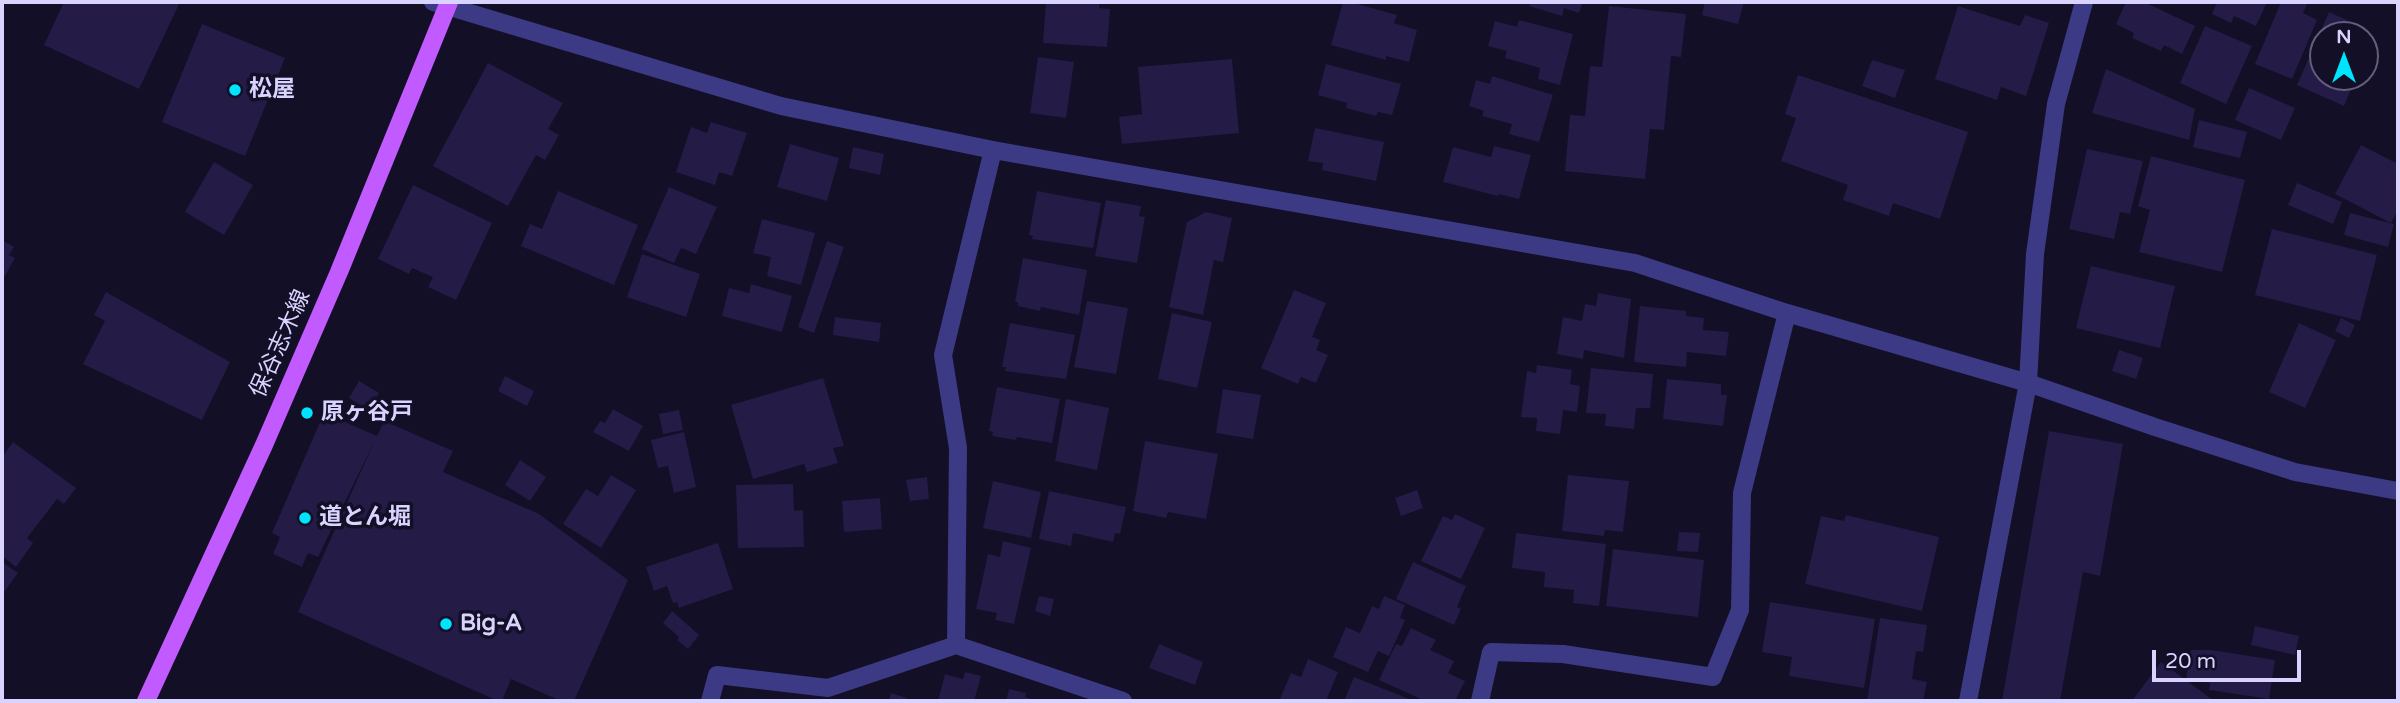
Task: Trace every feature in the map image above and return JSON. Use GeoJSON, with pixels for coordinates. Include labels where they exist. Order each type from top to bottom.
{"type":"FeatureCollection","features":[{"type":"Feature","properties":{"kind":"main road","name":"保谷志木線"},"geometry":{"type":"LineString","coordinates":[[146,701],[264,445],[334,285],[443,3]]}},
{"type":"Feature","properties":{"kind":"street"},"geometry":{"type":"LineString","coordinates":[[1968,701],[2028,383],[2035,254],[2056,104],[2084,2]]}},
{"type":"Feature","properties":{"kind":"street"},"geometry":{"type":"LineString","coordinates":[[443,3],[781,106],[993,150],[1635,263],[1787,313],[2028,383],[2295,472],[2398,491]]}},
{"type":"Feature","properties":{"kind":"street"},"geometry":{"type":"LineString","coordinates":[[956,645],[958,448],[943,355],[993,150]]}},
{"type":"Feature","properties":{"kind":"street"},"geometry":{"type":"LineString","coordinates":[[1480,701],[1491,652],[1563,654],[1713,677],[1740,610],[1742,493],[1787,313]]}},
{"type":"Feature","properties":{"kind":"street"},"geometry":{"type":"LineString","coordinates":[[710,701],[717,675],[828,688],[956,645],[1123,701]]}},
{"type":"Feature","properties":{"kind":"building"},"geometry":{"type":"Polygon","coordinates":[[[64,2],[180,2],[139,89],[44,45],[64,2]]]}},
{"type":"Feature","properties":{"kind":"building"},"geometry":{"type":"Polygon","coordinates":[[[1046,2],[1100,2],[1099,8],[1110,9],[1107,47],[1043,43],[1046,2]]]}},
{"type":"Feature","properties":{"kind":"building"},"geometry":{"type":"Polygon","coordinates":[[[1343,2],[1397,15],[1394,23],[1417,30],[1409,62],[1386,56],[1386,60],[1331,45],[1343,2]]]}},
{"type":"Feature","properties":{"kind":"building"},"geometry":{"type":"Polygon","coordinates":[[[1530,2],[1583,2],[1579,13],[1564,8],[1562,16],[1529,6],[1530,2]]]}},
{"type":"Feature","properties":{"kind":"building"},"geometry":{"type":"Polygon","coordinates":[[[1705,2],[1744,2],[1738,24],[1702,15],[1705,2]]]}},
{"type":"Feature","properties":{"kind":"building"},"geometry":{"type":"Polygon","coordinates":[[[2126,2],[2144,2],[2195,26],[2182,54],[2164,45],[2161,51],[2132,38],[2134,33],[2116,24],[2126,2]]]}},
{"type":"Feature","properties":{"kind":"building"},"geometry":{"type":"Polygon","coordinates":[[[2217,2],[2267,2],[2256,26],[2234,16],[2231,23],[2212,14],[2217,2]]]}},
{"type":"Feature","properties":{"kind":"building"},"geometry":{"type":"Polygon","coordinates":[[[2281,2],[2308,2],[2303,13],[2317,20],[2309,21],[2309,39],[2292,79],[2255,64],[2281,2]]]}},
{"type":"Feature","properties":{"kind":"building"},"geometry":{"type":"Polygon","coordinates":[[[1609,6],[1686,14],[1681,57],[1671,56],[1664,130],[1650,129],[1645,179],[1565,171],[1570,115],[1585,116],[1590,66],[1602,67],[1609,6]]]}},
{"type":"Feature","properties":{"kind":"building"},"geometry":{"type":"Polygon","coordinates":[[[1958,6],[2020,26],[2025,15],[2049,23],[2026,96],[2001,87],[1997,100],[1935,79],[1958,6]]]}},
{"type":"Feature","properties":{"kind":"building"},"geometry":{"type":"Polygon","coordinates":[[[2329,12],[2350,21],[2325,21],[2329,12]]]}},
{"type":"Feature","properties":{"kind":"building"},"geometry":{"type":"Polygon","coordinates":[[[1519,20],[1573,34],[1560,85],[1538,79],[1540,68],[1505,58],[1507,51],[1488,46],[1495,21],[1517,27],[1519,20]]]}},
{"type":"Feature","properties":{"kind":"building"},"geometry":{"type":"Polygon","coordinates":[[[202,24],[285,58],[245,156],[162,122],[202,24]]]}},
{"type":"Feature","properties":{"kind":"building"},"geometry":{"type":"Polygon","coordinates":[[[2205,26],[2252,46],[2226,104],[2180,83],[2205,26]]]}},
{"type":"Feature","properties":{"kind":"building"},"geometry":{"type":"Polygon","coordinates":[[[1038,57],[1074,62],[1066,118],[1030,113],[1038,57]]]}},
{"type":"Feature","properties":{"kind":"building"},"geometry":{"type":"Polygon","coordinates":[[[2309,58],[2309,90],[2297,85],[2309,58]]]}},
{"type":"Feature","properties":{"kind":"building"},"geometry":{"type":"Polygon","coordinates":[[[1232,59],[1239,133],[1122,144],[1119,117],[1142,114],[1138,67],[1232,59]]]}},
{"type":"Feature","properties":{"kind":"building"},"geometry":{"type":"Polygon","coordinates":[[[1872,60],[1905,70],[1895,98],[1862,86],[1872,60]]]}},
{"type":"Feature","properties":{"kind":"building"},"geometry":{"type":"Polygon","coordinates":[[[488,63],[563,103],[548,129],[559,135],[545,160],[536,155],[508,206],[433,166],[488,63]]]}},
{"type":"Feature","properties":{"kind":"building"},"geometry":{"type":"Polygon","coordinates":[[[1326,64],[1401,84],[1392,115],[1378,112],[1376,116],[1346,108],[1347,103],[1318,95],[1326,64]]]}},
{"type":"Feature","properties":{"kind":"building"},"geometry":{"type":"Polygon","coordinates":[[[2106,69],[2195,109],[2189,140],[2092,113],[2106,69]]]}},
{"type":"Feature","properties":{"kind":"building"},"geometry":{"type":"Polygon","coordinates":[[[1798,75],[1968,132],[1940,219],[1893,203],[1889,216],[1843,200],[1848,185],[1781,161],[1796,118],[1785,114],[1798,75]]]}},
{"type":"Feature","properties":{"kind":"building"},"geometry":{"type":"Polygon","coordinates":[[[1492,76],[1553,95],[1539,142],[1509,134],[1512,124],[1482,116],[1484,111],[1469,106],[1476,80],[1490,84],[1492,76]]]}},
{"type":"Feature","properties":{"kind":"building"},"geometry":{"type":"Polygon","coordinates":[[[2249,88],[2295,108],[2281,140],[2235,120],[2249,88]]]}},
{"type":"Feature","properties":{"kind":"building"},"geometry":{"type":"Polygon","coordinates":[[[2310,91],[2350,91],[2344,106],[2310,91]]]}},
{"type":"Feature","properties":{"kind":"building"},"geometry":{"type":"Polygon","coordinates":[[[2199,120],[2247,132],[2240,158],[2193,147],[2199,120]]]}},
{"type":"Feature","properties":{"kind":"building"},"geometry":{"type":"Polygon","coordinates":[[[711,122],[747,133],[732,176],[719,172],[715,185],[676,172],[691,127],[707,133],[711,122]]]}},
{"type":"Feature","properties":{"kind":"building"},"geometry":{"type":"Polygon","coordinates":[[[1315,128],[1384,142],[1376,181],[1322,170],[1323,163],[1308,161],[1315,128]]]}},
{"type":"Feature","properties":{"kind":"building"},"geometry":{"type":"Polygon","coordinates":[[[790,144],[839,158],[827,201],[777,187],[790,144]]]}},
{"type":"Feature","properties":{"kind":"building"},"geometry":{"type":"Polygon","coordinates":[[[2361,145],[2398,164],[2398,210],[2391,223],[2335,194],[2361,145]]]}},
{"type":"Feature","properties":{"kind":"building"},"geometry":{"type":"Polygon","coordinates":[[[1494,146],[1531,155],[1519,199],[1443,182],[1453,147],[1491,157],[1494,146]]]}},
{"type":"Feature","properties":{"kind":"building"},"geometry":{"type":"Polygon","coordinates":[[[853,147],[884,154],[880,175],[849,168],[853,147]]]}},
{"type":"Feature","properties":{"kind":"building"},"geometry":{"type":"Polygon","coordinates":[[[2087,149],[2143,161],[2130,214],[2120,212],[2114,239],[2069,229],[2087,149]]]}},
{"type":"Feature","properties":{"kind":"building"},"geometry":{"type":"Polygon","coordinates":[[[2151,156],[2245,180],[2222,272],[2139,252],[2150,210],[2138,206],[2151,156]]]}},
{"type":"Feature","properties":{"kind":"building"},"geometry":{"type":"Polygon","coordinates":[[[214,162],[253,185],[224,235],[185,212],[214,162]]]}},
{"type":"Feature","properties":{"kind":"building"},"geometry":{"type":"Polygon","coordinates":[[[2297,183],[2342,202],[2333,224],[2288,205],[2297,183]]]}},
{"type":"Feature","properties":{"kind":"building"},"geometry":{"type":"Polygon","coordinates":[[[413,185],[492,223],[456,300],[428,287],[433,277],[412,268],[409,274],[378,259],[413,185]]]}},
{"type":"Feature","properties":{"kind":"building"},"geometry":{"type":"Polygon","coordinates":[[[669,187],[717,207],[696,254],[681,248],[674,263],[642,249],[669,187]]]}},
{"type":"Feature","properties":{"kind":"building"},"geometry":{"type":"Polygon","coordinates":[[[558,191],[638,225],[614,285],[521,246],[530,224],[542,229],[558,191]]]}},
{"type":"Feature","properties":{"kind":"building"},"geometry":{"type":"Polygon","coordinates":[[[1037,191],[1101,203],[1093,248],[1032,239],[1033,236],[1029,235],[1037,191]]]}},
{"type":"Feature","properties":{"kind":"building"},"geometry":{"type":"Polygon","coordinates":[[[1106,200],[1141,206],[1139,216],[1145,217],[1137,263],[1095,256],[1106,200]]]}},
{"type":"Feature","properties":{"kind":"building"},"geometry":{"type":"Polygon","coordinates":[[[1206,212],[1232,218],[1223,262],[1214,260],[1203,315],[1169,307],[1187,222],[1206,212]]]}},
{"type":"Feature","properties":{"kind":"building"},"geometry":{"type":"Polygon","coordinates":[[[2350,213],[2394,224],[2388,247],[2344,235],[2350,213]]]}},
{"type":"Feature","properties":{"kind":"building"},"geometry":{"type":"Polygon","coordinates":[[[762,219],[815,233],[801,285],[767,276],[771,257],[753,253],[762,219]]]}},
{"type":"Feature","properties":{"kind":"building"},"geometry":{"type":"Polygon","coordinates":[[[2272,229],[2377,255],[2360,321],[2255,295],[2272,229]]]}},
{"type":"Feature","properties":{"kind":"building"},"geometry":{"type":"Polygon","coordinates":[[[2,240],[14,247],[9,255],[15,258],[2,281],[2,240]]]}},
{"type":"Feature","properties":{"kind":"building"},"geometry":{"type":"Polygon","coordinates":[[[827,241],[844,247],[814,333],[798,327],[827,241]]]}},
{"type":"Feature","properties":{"kind":"building"},"geometry":{"type":"Polygon","coordinates":[[[642,254],[700,274],[686,317],[627,297],[642,254]]]}},
{"type":"Feature","properties":{"kind":"building"},"geometry":{"type":"Polygon","coordinates":[[[1023,258],[1087,270],[1079,315],[1041,307],[1040,311],[1018,306],[1018,302],[1015,302],[1023,258]]]}},
{"type":"Feature","properties":{"kind":"building"},"geometry":{"type":"Polygon","coordinates":[[[2091,266],[2175,286],[2160,348],[2076,328],[2091,266]]]}},
{"type":"Feature","properties":{"kind":"building"},"geometry":{"type":"Polygon","coordinates":[[[751,284],[792,296],[782,332],[722,316],[729,288],[749,293],[751,284]]]}},
{"type":"Feature","properties":{"kind":"building"},"geometry":{"type":"Polygon","coordinates":[[[1294,290],[1326,303],[1312,337],[1320,340],[1316,350],[1328,355],[1316,383],[1301,377],[1298,384],[1261,368],[1294,290]]]}},
{"type":"Feature","properties":{"kind":"building"},"geometry":{"type":"Polygon","coordinates":[[[106,292],[230,362],[202,420],[83,364],[105,321],[94,315],[106,292]]]}},
{"type":"Feature","properties":{"kind":"building"},"geometry":{"type":"Polygon","coordinates":[[[1598,293],[1631,299],[1624,358],[1584,350],[1583,359],[1557,354],[1563,317],[1582,321],[1585,304],[1596,306],[1598,293]]]}},
{"type":"Feature","properties":{"kind":"building"},"geometry":{"type":"Polygon","coordinates":[[[1087,301],[1128,308],[1116,374],[1074,367],[1087,301]]]}},
{"type":"Feature","properties":{"kind":"building"},"geometry":{"type":"Polygon","coordinates":[[[1640,306],[1686,311],[1686,316],[1704,318],[1703,330],[1729,332],[1726,356],[1687,352],[1686,367],[1634,362],[1640,306]]]}},
{"type":"Feature","properties":{"kind":"building"},"geometry":{"type":"Polygon","coordinates":[[[1172,313],[1212,322],[1197,388],[1158,379],[1172,313]]]}},
{"type":"Feature","properties":{"kind":"building"},"geometry":{"type":"Polygon","coordinates":[[[835,317],[881,323],[879,342],[833,335],[835,317]]]}},
{"type":"Feature","properties":{"kind":"building"},"geometry":{"type":"Polygon","coordinates":[[[2341,318],[2355,325],[2349,338],[2335,331],[2341,318]]]}},
{"type":"Feature","properties":{"kind":"building"},"geometry":{"type":"Polygon","coordinates":[[[1010,323],[1075,335],[1066,379],[1005,371],[1006,367],[1002,367],[1010,323]]]}},
{"type":"Feature","properties":{"kind":"building"},"geometry":{"type":"Polygon","coordinates":[[[2299,323],[2336,340],[2305,408],[2269,392],[2299,323]]]}},
{"type":"Feature","properties":{"kind":"building"},"geometry":{"type":"Polygon","coordinates":[[[2119,350],[2143,358],[2136,379],[2112,371],[2119,350]]]}},
{"type":"Feature","properties":{"kind":"building"},"geometry":{"type":"Polygon","coordinates":[[[1537,365],[1572,370],[1570,384],[1580,386],[1577,412],[1563,410],[1560,434],[1536,431],[1537,418],[1521,417],[1527,371],[1536,373],[1537,365]]]}},
{"type":"Feature","properties":{"kind":"building"},"geometry":{"type":"Polygon","coordinates":[[[1591,368],[1653,374],[1650,408],[1636,408],[1634,429],[1605,426],[1606,414],[1586,413],[1591,368]]]}},
{"type":"Feature","properties":{"kind":"building"},"geometry":{"type":"Polygon","coordinates":[[[505,376],[534,391],[527,406],[498,391],[505,376]]]}},
{"type":"Feature","properties":{"kind":"building"},"geometry":{"type":"Polygon","coordinates":[[[823,378],[844,446],[833,448],[838,463],[807,472],[804,464],[753,479],[731,405],[823,378]]]}},
{"type":"Feature","properties":{"kind":"building"},"geometry":{"type":"Polygon","coordinates":[[[1667,379],[1721,384],[1721,395],[1727,395],[1723,426],[1663,419],[1667,379]]]}},
{"type":"Feature","properties":{"kind":"building"},"geometry":{"type":"Polygon","coordinates":[[[359,381],[379,393],[368,410],[349,398],[359,381]]]}},
{"type":"Feature","properties":{"kind":"building"},"geometry":{"type":"Polygon","coordinates":[[[997,387],[1060,399],[1052,443],[992,436],[993,432],[989,431],[997,387]]]}},
{"type":"Feature","properties":{"kind":"building"},"geometry":{"type":"Polygon","coordinates":[[[1223,389],[1261,395],[1253,439],[1216,433],[1223,389]]]}},
{"type":"Feature","properties":{"kind":"building"},"geometry":{"type":"Polygon","coordinates":[[[1066,399],[1109,408],[1097,470],[1055,461],[1066,399]]]}},
{"type":"Feature","properties":{"kind":"building"},"geometry":{"type":"Polygon","coordinates":[[[613,409],[643,426],[629,451],[593,432],[600,421],[605,423],[613,409]]]}},
{"type":"Feature","properties":{"kind":"building"},"geometry":{"type":"Polygon","coordinates":[[[679,410],[683,430],[663,434],[659,414],[679,410]]]}},
{"type":"Feature","properties":{"kind":"building"},"geometry":{"type":"Polygon","coordinates":[[[324,413],[377,436],[384,421],[453,451],[443,472],[539,514],[628,580],[574,701],[561,701],[511,679],[502,701],[498,701],[298,612],[375,440],[318,557],[308,553],[302,567],[273,554],[280,537],[272,533],[324,413]]]}},
{"type":"Feature","properties":{"kind":"building"},"geometry":{"type":"Polygon","coordinates":[[[2049,431],[2123,444],[2100,576],[2083,572],[2060,701],[2002,701],[2049,431]]]}},
{"type":"Feature","properties":{"kind":"building"},"geometry":{"type":"Polygon","coordinates":[[[684,432],[696,487],[674,493],[668,466],[658,468],[651,440],[684,432]]]}},
{"type":"Feature","properties":{"kind":"building"},"geometry":{"type":"Polygon","coordinates":[[[1145,441],[1218,454],[1206,519],[1168,512],[1166,518],[1133,511],[1145,441]]]}},
{"type":"Feature","properties":{"kind":"building"},"geometry":{"type":"Polygon","coordinates":[[[13,442],[76,488],[64,504],[57,499],[27,538],[33,543],[16,567],[2,556],[2,457],[13,442]]]}},
{"type":"Feature","properties":{"kind":"building"},"geometry":{"type":"Polygon","coordinates":[[[520,460],[546,477],[530,501],[505,485],[520,460]]]}},
{"type":"Feature","properties":{"kind":"building"},"geometry":{"type":"Polygon","coordinates":[[[611,475],[636,490],[601,548],[563,524],[586,489],[598,496],[611,475]]]}},
{"type":"Feature","properties":{"kind":"building"},"geometry":{"type":"Polygon","coordinates":[[[1568,475],[1629,481],[1623,532],[1605,530],[1604,536],[1562,531],[1568,475]]]}},
{"type":"Feature","properties":{"kind":"building"},"geometry":{"type":"Polygon","coordinates":[[[927,477],[929,499],[910,501],[906,480],[927,477]]]}},
{"type":"Feature","properties":{"kind":"building"},"geometry":{"type":"Polygon","coordinates":[[[993,481],[1041,492],[1031,538],[983,528],[993,481]]]}},
{"type":"Feature","properties":{"kind":"building"},"geometry":{"type":"Polygon","coordinates":[[[793,484],[794,511],[803,510],[804,547],[738,548],[736,485],[793,484]]]}},
{"type":"Feature","properties":{"kind":"building"},"geometry":{"type":"Polygon","coordinates":[[[1417,490],[1423,508],[1401,516],[1395,498],[1417,490]]]}},
{"type":"Feature","properties":{"kind":"building"},"geometry":{"type":"Polygon","coordinates":[[[1049,491],[1126,507],[1120,534],[1115,533],[1113,542],[1073,533],[1071,546],[1039,539],[1049,491]]]}},
{"type":"Feature","properties":{"kind":"building"},"geometry":{"type":"Polygon","coordinates":[[[880,498],[882,529],[844,532],[842,501],[880,498]]]}},
{"type":"Feature","properties":{"kind":"building"},"geometry":{"type":"Polygon","coordinates":[[[1455,514],[1485,528],[1461,579],[1421,561],[1443,516],[1452,520],[1455,514]]]}},
{"type":"Feature","properties":{"kind":"building"},"geometry":{"type":"Polygon","coordinates":[[[1846,515],[1939,537],[1922,611],[1805,584],[1821,516],[1844,521],[1846,515]]]}},
{"type":"Feature","properties":{"kind":"building"},"geometry":{"type":"Polygon","coordinates":[[[1679,532],[1700,533],[1698,552],[1677,551],[1679,532]]]}},
{"type":"Feature","properties":{"kind":"building"},"geometry":{"type":"Polygon","coordinates":[[[1516,533],[1606,544],[1599,606],[1573,603],[1574,590],[1544,587],[1545,572],[1512,568],[1516,533]]]}},
{"type":"Feature","properties":{"kind":"building"},"geometry":{"type":"Polygon","coordinates":[[[1003,541],[1031,548],[1014,624],[995,620],[997,613],[976,609],[988,554],[1000,557],[1003,541]]]}},
{"type":"Feature","properties":{"kind":"building"},"geometry":{"type":"Polygon","coordinates":[[[718,543],[733,589],[679,608],[677,602],[673,603],[667,586],[654,591],[646,567],[718,543]]]}},
{"type":"Feature","properties":{"kind":"building"},"geometry":{"type":"Polygon","coordinates":[[[1613,549],[1704,560],[1698,617],[1606,606],[1613,549]]]}},
{"type":"Feature","properties":{"kind":"building"},"geometry":{"type":"Polygon","coordinates":[[[2,562],[18,573],[2,595],[2,562]]]}},
{"type":"Feature","properties":{"kind":"building"},"geometry":{"type":"Polygon","coordinates":[[[1413,562],[1466,586],[1457,607],[1461,609],[1454,625],[1396,599],[1413,562]]]}},
{"type":"Feature","properties":{"kind":"building"},"geometry":{"type":"Polygon","coordinates":[[[1039,596],[1054,599],[1050,616],[1035,611],[1039,596]]]}},
{"type":"Feature","properties":{"kind":"building"},"geometry":{"type":"Polygon","coordinates":[[[1384,596],[1405,605],[1400,618],[1405,620],[1389,656],[1378,651],[1368,672],[1333,657],[1346,627],[1360,633],[1372,606],[1379,609],[1384,596]]]}},
{"type":"Feature","properties":{"kind":"building"},"geometry":{"type":"Polygon","coordinates":[[[1770,602],[1875,619],[1864,688],[1789,676],[1792,657],[1762,652],[1770,602]]]}},
{"type":"Feature","properties":{"kind":"building"},"geometry":{"type":"Polygon","coordinates":[[[672,611],[699,635],[688,649],[663,623],[672,611]]]}},
{"type":"Feature","properties":{"kind":"building"},"geometry":{"type":"Polygon","coordinates":[[[1880,618],[1927,625],[1923,652],[1916,651],[1912,679],[1927,682],[1923,701],[1867,701],[1880,618]]]}},
{"type":"Feature","properties":{"kind":"building"},"geometry":{"type":"Polygon","coordinates":[[[2255,626],[2299,636],[2295,655],[2251,645],[2255,626]]]}},
{"type":"Feature","properties":{"kind":"building"},"geometry":{"type":"Polygon","coordinates":[[[1411,628],[1436,640],[1430,650],[1454,661],[1448,673],[1465,681],[1455,701],[1425,701],[1379,680],[1396,644],[1402,646],[1411,628]]]}},
{"type":"Feature","properties":{"kind":"building"},"geometry":{"type":"Polygon","coordinates":[[[1159,644],[1203,662],[1195,685],[1149,668],[1159,644]]]}},
{"type":"Feature","properties":{"kind":"building"},"geometry":{"type":"Polygon","coordinates":[[[2191,650],[2211,650],[2275,660],[2269,699],[2209,690],[2210,683],[2186,679],[2191,650]]]}},
{"type":"Feature","properties":{"kind":"building"},"geometry":{"type":"Polygon","coordinates":[[[1308,659],[1338,672],[1326,701],[1279,701],[1291,673],[1301,677],[1308,659]]]}},
{"type":"Feature","properties":{"kind":"building"},"geometry":{"type":"Polygon","coordinates":[[[2161,662],[2186,680],[2214,701],[2132,701],[2161,662]]]}},
{"type":"Feature","properties":{"kind":"building"},"geometry":{"type":"Polygon","coordinates":[[[965,672],[981,676],[974,701],[938,701],[945,674],[963,679],[965,672]]]}},
{"type":"Feature","properties":{"kind":"building"},"geometry":{"type":"Polygon","coordinates":[[[1354,677],[1409,699],[1344,701],[1354,677]]]}},
{"type":"Feature","properties":{"kind":"building"},"geometry":{"type":"Polygon","coordinates":[[[1009,689],[1026,693],[1025,697],[1039,701],[1006,701],[1009,689]]]}},
{"type":"Feature","properties":{"kind":"building"},"geometry":{"type":"Polygon","coordinates":[[[891,693],[907,698],[906,701],[889,701],[891,693]]]}},
{"type":"Feature","properties":{"kind":"place","name":"松屋"},"geometry":{"type":"Point","coordinates":[235,90]}},
{"type":"Feature","properties":{"kind":"place","name":"原ヶ谷戸"},"geometry":{"type":"Point","coordinates":[307,413]}},
{"type":"Feature","properties":{"kind":"place","name":"道とん堀"},"geometry":{"type":"Point","coordinates":[305,518]}},
{"type":"Feature","properties":{"kind":"place","name":"Big-A"},"geometry":{"type":"Point","coordinates":[446,624]}}]}
